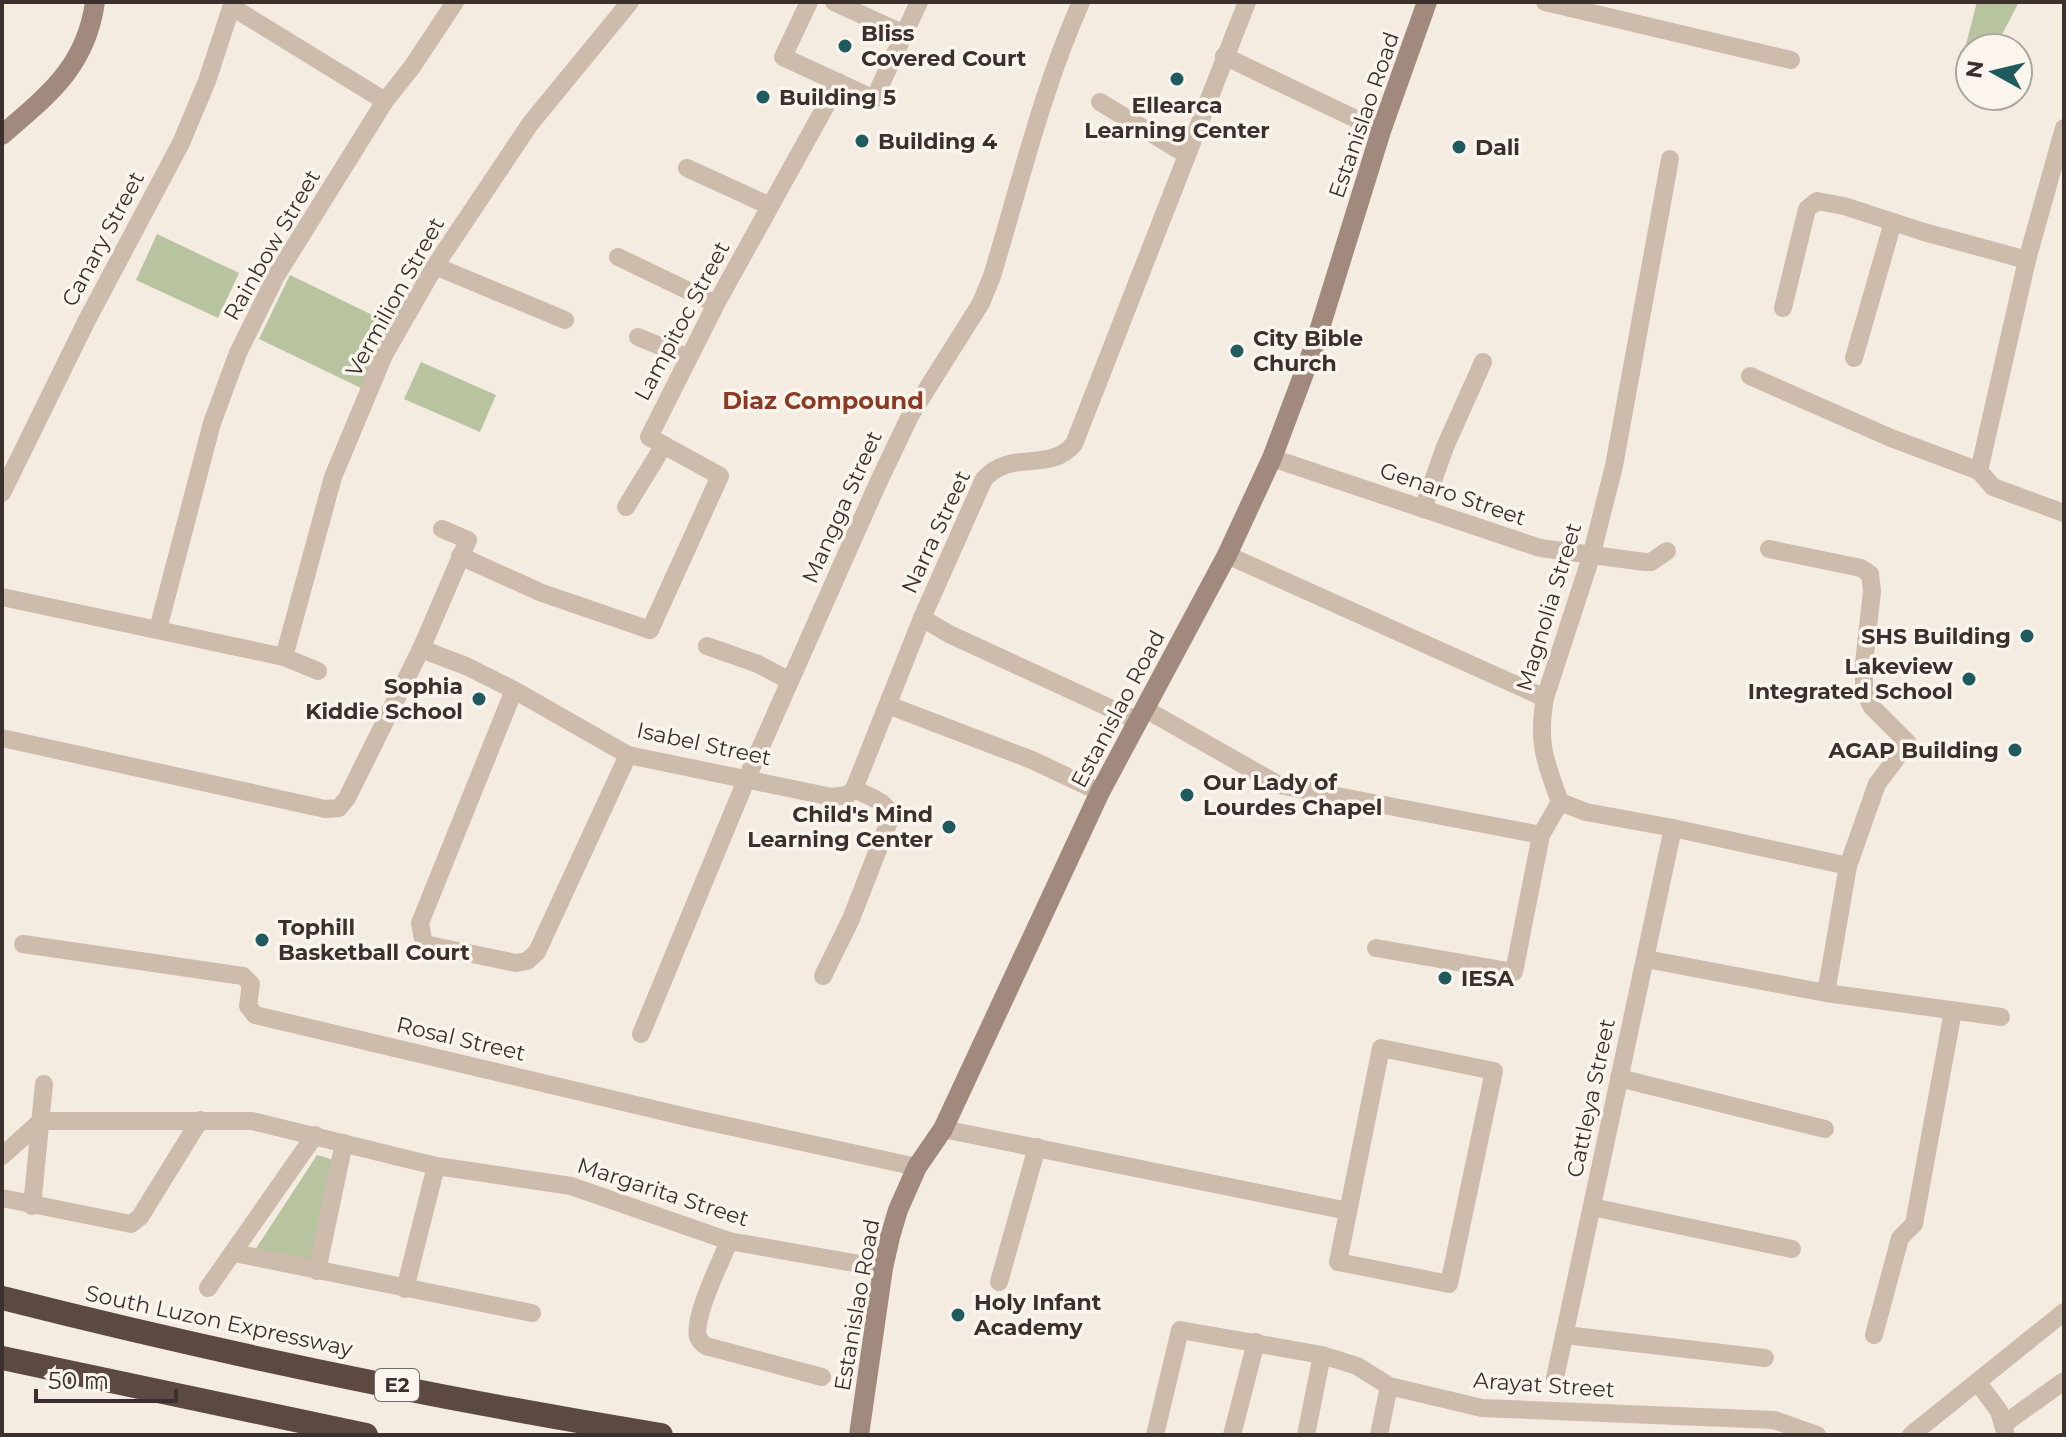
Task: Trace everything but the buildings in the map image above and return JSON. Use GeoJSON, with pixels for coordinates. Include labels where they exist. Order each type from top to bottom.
{"type":"FeatureCollection","features":[{"type":"Feature","properties":{"kind":"highway","name":"South Luzon Expressway"},"geometry":{"type":"LineString","coordinates":[[2,1298],[135,1331],[480,1402],[661,1435]]}},
{"type":"Feature","properties":{"kind":"highway"},"geometry":{"type":"LineString","coordinates":[[2,1358],[366,1435]]}},
{"type":"Feature","properties":{"kind":"street"},"geometry":{"type":"LineString","coordinates":[[2,135],[65,78],[86,37],[95,2]]}},
{"type":"Feature","properties":{"kind":"street","name":"Rainbow Street"},"geometry":{"type":"LineString","coordinates":[[158,629],[212,423],[238,353],[276,276],[385,101],[412,67],[455,2]]}},
{"type":"Feature","properties":{"kind":"street","name":"Vermilion Street"},"geometry":{"type":"LineString","coordinates":[[284,657],[333,477],[384,355],[435,266],[530,124],[630,2]]}},
{"type":"Feature","properties":{"kind":"street"},"geometry":{"type":"LineString","coordinates":[[809,2],[783,57],[874,99],[919,2]]}},
{"type":"Feature","properties":{"kind":"street"},"geometry":{"type":"LineString","coordinates":[[834,2],[904,34]]}},
{"type":"Feature","properties":{"kind":"street","name":"Mangga Street"},"geometry":{"type":"LineString","coordinates":[[641,1034],[747,778],[910,416],[981,303],[992,276],[1042,101],[1081,2]]}},
{"type":"Feature","properties":{"kind":"street","name":"Narra Street"},"geometry":{"type":"LineString","coordinates":[[854,789],[922,618],[984,479],[1005,463],[1053,458],[1065,454],[1074,444],[1247,2]]}},
{"type":"Feature","properties":{"kind":"street","name":"Estanislao Road"},"geometry":{"type":"LineString","coordinates":[[859,1435],[883,1268],[898,1210],[917,1167],[943,1129],[1100,792],[1227,555],[1272,458],[1315,344],[1381,131],[1427,2]]}},
{"type":"Feature","properties":{"kind":"street"},"geometry":{"type":"LineString","coordinates":[[1545,2],[1791,60]]}},
{"type":"Feature","properties":{"kind":"street"},"geometry":{"type":"LineString","coordinates":[[232,5],[385,101]]}},
{"type":"Feature","properties":{"kind":"street","name":"Canary Street"},"geometry":{"type":"LineString","coordinates":[[2,493],[87,320],[181,143],[207,81],[232,5]]}},
{"type":"Feature","properties":{"kind":"street"},"geometry":{"type":"LineString","coordinates":[[1224,56],[1381,131]]}},
{"type":"Feature","properties":{"kind":"street","name":"Lampitoc Street"},"geometry":{"type":"LineString","coordinates":[[664,445],[649,437],[687,357],[839,82]]}},
{"type":"Feature","properties":{"kind":"street"},"geometry":{"type":"LineString","coordinates":[[1100,102],[1187,155]]}},
{"type":"Feature","properties":{"kind":"street"},"geometry":{"type":"LineString","coordinates":[[1979,471],[2027,260],[2064,128]]}},
{"type":"Feature","properties":{"kind":"street","name":"Magnolia Street"},"geometry":{"type":"LineString","coordinates":[[1560,802],[1541,752],[1541,720],[1545,698],[1591,557],[1614,466],[1670,159]]}},
{"type":"Feature","properties":{"kind":"street"},"geometry":{"type":"LineString","coordinates":[[687,168],[770,206]]}},
{"type":"Feature","properties":{"kind":"street"},"geometry":{"type":"LineString","coordinates":[[1783,308],[1810,204],[1823,201],[2027,260]]}},
{"type":"Feature","properties":{"kind":"street"},"geometry":{"type":"LineString","coordinates":[[1854,358],[1893,222]]}},
{"type":"Feature","properties":{"kind":"street"},"geometry":{"type":"LineString","coordinates":[[618,257],[716,304]]}},
{"type":"Feature","properties":{"kind":"street"},"geometry":{"type":"LineString","coordinates":[[435,266],[565,320]]}},
{"type":"Feature","properties":{"kind":"street"},"geometry":{"type":"LineString","coordinates":[[638,337],[687,357]]}},
{"type":"Feature","properties":{"kind":"street"},"geometry":{"type":"LineString","coordinates":[[1423,509],[1445,447],[1483,362]]}},
{"type":"Feature","properties":{"kind":"street"},"geometry":{"type":"LineString","coordinates":[[1750,376],[1891,438],[1979,471],[1993,487],[2064,513]]}},
{"type":"Feature","properties":{"kind":"street"},"geometry":{"type":"LineString","coordinates":[[460,556],[542,593],[650,630],[720,476],[664,445],[626,507]]}},
{"type":"Feature","properties":{"kind":"street","name":"Genaro Street"},"geometry":{"type":"LineString","coordinates":[[1272,458],[1540,548],[1591,557],[1651,562],[1667,551]]}},
{"type":"Feature","properties":{"kind":"street"},"geometry":{"type":"LineString","coordinates":[[2,738],[325,809],[339,808],[347,798],[421,649],[468,540],[442,529]]}},
{"type":"Feature","properties":{"kind":"street"},"geometry":{"type":"LineString","coordinates":[[1769,549],[1861,568],[1870,574],[1864,691],[1872,707],[1908,743],[1877,784],[1848,866],[1826,993]]}},
{"type":"Feature","properties":{"kind":"street"},"geometry":{"type":"LineString","coordinates":[[1227,555],[1545,698]]}},
{"type":"Feature","properties":{"kind":"street"},"geometry":{"type":"LineString","coordinates":[[2,597],[284,657],[318,671]]}},
{"type":"Feature","properties":{"kind":"street"},"geometry":{"type":"LineString","coordinates":[[922,618],[949,634],[1141,715],[1279,785],[1541,835]]}},
{"type":"Feature","properties":{"kind":"street"},"geometry":{"type":"LineString","coordinates":[[707,646],[758,664],[790,681]]}},
{"type":"Feature","properties":{"kind":"street","name":"Isabel Street"},"geometry":{"type":"LineString","coordinates":[[421,649],[466,666],[514,690],[628,755],[832,797],[847,795],[854,789]]}},
{"type":"Feature","properties":{"kind":"street"},"geometry":{"type":"LineString","coordinates":[[514,690],[420,923],[423,940],[429,945],[516,963],[531,958],[537,952],[628,755]]}},
{"type":"Feature","properties":{"kind":"street"},"geometry":{"type":"LineString","coordinates":[[888,705],[1032,760],[1100,792]]}},
{"type":"Feature","properties":{"kind":"street"},"geometry":{"type":"LineString","coordinates":[[823,976],[851,919],[890,819],[891,812],[887,806],[854,789]]}},
{"type":"Feature","properties":{"kind":"street"},"geometry":{"type":"LineString","coordinates":[[1376,948],[1514,972],[1541,835],[1560,802],[1586,812],[1848,866]]}},
{"type":"Feature","properties":{"kind":"street","name":"Cattleya Street"},"geometry":{"type":"LineString","coordinates":[[1555,1378],[1673,828]]}},
{"type":"Feature","properties":{"kind":"street","name":"Rosal Street"},"geometry":{"type":"LineString","coordinates":[[23,944],[243,976],[251,984],[248,1006],[255,1015],[691,1118],[917,1167]]}},
{"type":"Feature","properties":{"kind":"street"},"geometry":{"type":"LineString","coordinates":[[1646,959],[1826,993],[2001,1017]]}},
{"type":"Feature","properties":{"kind":"street"},"geometry":{"type":"LineString","coordinates":[[1874,1335],[1900,1238],[1914,1224],[1953,1011]]}},
{"type":"Feature","properties":{"kind":"street"},"geometry":{"type":"LineString","coordinates":[[1381,1048],[1494,1071],[1449,1284],[1338,1262],[1348,1211],[1381,1048]]}},
{"type":"Feature","properties":{"kind":"street"},"geometry":{"type":"LineString","coordinates":[[1619,1078],[1825,1129]]}},
{"type":"Feature","properties":{"kind":"street"},"geometry":{"type":"LineString","coordinates":[[32,1206],[44,1084]]}},
{"type":"Feature","properties":{"kind":"street"},"geometry":{"type":"LineString","coordinates":[[2,1198],[131,1224],[140,1217],[200,1120]]}},
{"type":"Feature","properties":{"kind":"street"},"geometry":{"type":"LineString","coordinates":[[2,1156],[41,1121]]}},
{"type":"Feature","properties":{"kind":"street","name":"Margarita Street"},"geometry":{"type":"LineString","coordinates":[[41,1121],[252,1121],[436,1166],[571,1186],[729,1241],[883,1268]]}},
{"type":"Feature","properties":{"kind":"street"},"geometry":{"type":"LineString","coordinates":[[943,1129],[1348,1211]]}},
{"type":"Feature","properties":{"kind":"street"},"geometry":{"type":"LineString","coordinates":[[208,1288],[315,1135]]}},
{"type":"Feature","properties":{"kind":"street"},"geometry":{"type":"LineString","coordinates":[[317,1271],[344,1143]]}},
{"type":"Feature","properties":{"kind":"street"},"geometry":{"type":"LineString","coordinates":[[999,1282],[1037,1147]]}},
{"type":"Feature","properties":{"kind":"street"},"geometry":{"type":"LineString","coordinates":[[405,1289],[436,1166]]}},
{"type":"Feature","properties":{"kind":"street"},"geometry":{"type":"LineString","coordinates":[[1592,1207],[1792,1249]]}},
{"type":"Feature","properties":{"kind":"street"},"geometry":{"type":"LineString","coordinates":[[729,1241],[700,1317],[700,1342],[822,1377]]}},
{"type":"Feature","properties":{"kind":"street"},"geometry":{"type":"LineString","coordinates":[[234,1253],[532,1313]]}},
{"type":"Feature","properties":{"kind":"street"},"geometry":{"type":"LineString","coordinates":[[1911,1435],[2064,1312]]}},
{"type":"Feature","properties":{"kind":"street","name":"Arayat Street"},"geometry":{"type":"LineString","coordinates":[[1155,1435],[1180,1330],[1322,1355],[1357,1366],[1389,1386],[1482,1408],[1774,1420],[1817,1435]]}},
{"type":"Feature","properties":{"kind":"street"},"geometry":{"type":"LineString","coordinates":[[1565,1335],[1765,1358]]}},
{"type":"Feature","properties":{"kind":"street"},"geometry":{"type":"LineString","coordinates":[[1232,1435],[1256,1342]]}},
{"type":"Feature","properties":{"kind":"street"},"geometry":{"type":"LineString","coordinates":[[1306,1435],[1322,1355]]}},
{"type":"Feature","properties":{"kind":"street"},"geometry":{"type":"LineString","coordinates":[[1978,1383],[1991,1399],[2005,1430],[2064,1381]]}},
{"type":"Feature","properties":{"kind":"street"},"geometry":{"type":"LineString","coordinates":[[1379,1435],[1389,1386]]}},
{"type":"Feature","properties":{"kind":"green space"},"geometry":{"type":"Polygon","coordinates":[[[1977,2],[2019,2],[2003,32],[1969,32],[1977,2]]]}},
{"type":"Feature","properties":{"kind":"green space"},"geometry":{"type":"Polygon","coordinates":[[[157,234],[239,273],[218,318],[136,280],[157,234]]]}},
{"type":"Feature","properties":{"kind":"green space"},"geometry":{"type":"Polygon","coordinates":[[[290,275],[391,324],[361,388],[259,339],[290,275]]]}},
{"type":"Feature","properties":{"kind":"green space"},"geometry":{"type":"Polygon","coordinates":[[[421,362],[496,395],[480,432],[404,399],[421,362]]]}},
{"type":"Feature","properties":{"kind":"green space"},"geometry":{"type":"Polygon","coordinates":[[[317,1155],[334,1160],[311,1262],[255,1250],[317,1155]]]}},
{"type":"Feature","properties":{"kind":"place","name":"Bliss Covered Court"},"geometry":{"type":"Point","coordinates":[845,46]}},
{"type":"Feature","properties":{"kind":"place","name":"Ellearca Learning Center"},"geometry":{"type":"Point","coordinates":[1177,79]}},
{"type":"Feature","properties":{"kind":"place","name":"Building 5"},"geometry":{"type":"Point","coordinates":[763,97]}},
{"type":"Feature","properties":{"kind":"place","name":"Building 4"},"geometry":{"type":"Point","coordinates":[862,141]}},
{"type":"Feature","properties":{"kind":"place","name":"Dali"},"geometry":{"type":"Point","coordinates":[1459,147]}},
{"type":"Feature","properties":{"kind":"place","name":"City Bible Church"},"geometry":{"type":"Point","coordinates":[1237,351]}},
{"type":"Feature","properties":{"kind":"place","name":"SHS Building"},"geometry":{"type":"Point","coordinates":[2027,636]}},
{"type":"Feature","properties":{"kind":"place","name":"Lakeview Integrated School"},"geometry":{"type":"Point","coordinates":[1969,679]}},
{"type":"Feature","properties":{"kind":"place","name":"Sophia Kiddie School"},"geometry":{"type":"Point","coordinates":[479,699]}},
{"type":"Feature","properties":{"kind":"place","name":"AGAP Building"},"geometry":{"type":"Point","coordinates":[2015,750]}},
{"type":"Feature","properties":{"kind":"place","name":"Our Lady of Lourdes Chapel"},"geometry":{"type":"Point","coordinates":[1187,795]}},
{"type":"Feature","properties":{"kind":"place","name":"Child's Mind Learning Center"},"geometry":{"type":"Point","coordinates":[949,827]}},
{"type":"Feature","properties":{"kind":"place","name":"Tophill Basketball Court"},"geometry":{"type":"Point","coordinates":[262,940]}},
{"type":"Feature","properties":{"kind":"place","name":"IESA"},"geometry":{"type":"Point","coordinates":[1445,978]}},
{"type":"Feature","properties":{"kind":"place","name":"Holy Infant Academy"},"geometry":{"type":"Point","coordinates":[958,1315]}},
{"type":"Feature","properties":{"kind":"district","name":"Diaz Compound"},"geometry":{"type":"Point","coordinates":[823,400]}}]}
